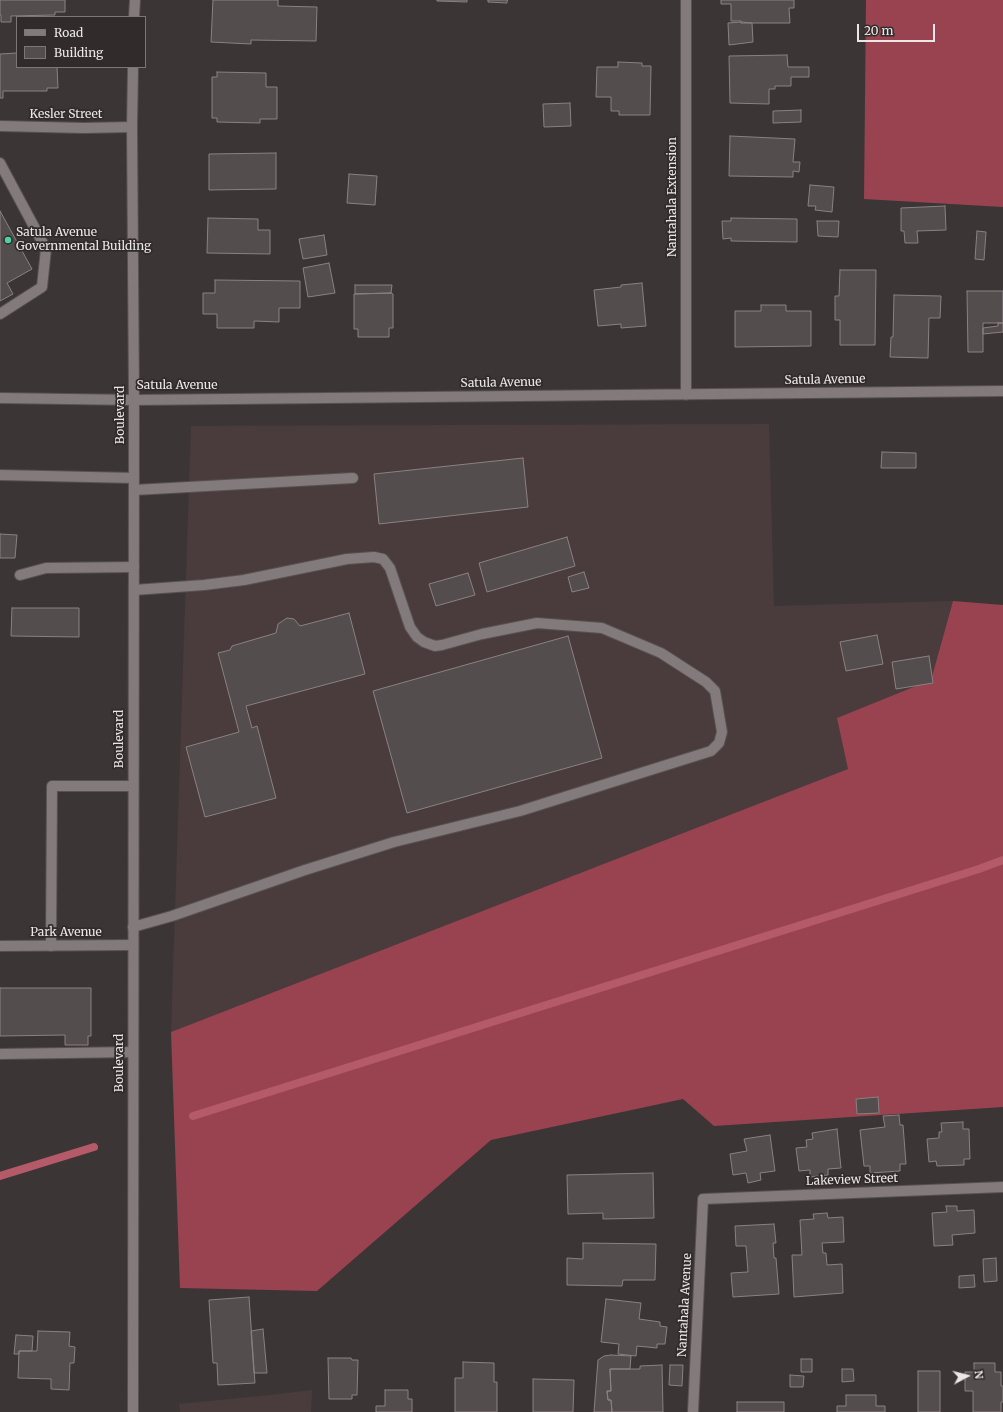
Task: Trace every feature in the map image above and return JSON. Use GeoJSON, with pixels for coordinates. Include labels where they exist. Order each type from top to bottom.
{"type":"FeatureCollection","features":[{"type":"Feature","properties":{"kind":"street"},"geometry":{"type":"LineString","coordinates":[[134,16],[135,0]]}},
{"type":"Feature","properties":{"kind":"street","name":"Nantahala Extension"},"geometry":{"type":"LineString","coordinates":[[686,0],[686,394]]}},
{"type":"Feature","properties":{"kind":"street","name":"Boulevard"},"geometry":{"type":"LineString","coordinates":[[133,68],[133,1412]]}},
{"type":"Feature","properties":{"kind":"street","name":"Kesler Street"},"geometry":{"type":"LineString","coordinates":[[0,126],[84,128],[132,127]]}},
{"type":"Feature","properties":{"kind":"street"},"geometry":{"type":"LineString","coordinates":[[0,163],[46,249],[42,287],[0,314]]}},
{"type":"Feature","properties":{"kind":"street","name":"Satula Avenue"},"geometry":{"type":"LineString","coordinates":[[0,398],[134,400],[1003,391]]}},
{"type":"Feature","properties":{"kind":"street"},"geometry":{"type":"LineString","coordinates":[[0,475],[134,478]]}},
{"type":"Feature","properties":{"kind":"street"},"geometry":{"type":"LineString","coordinates":[[134,490],[354,478]]}},
{"type":"Feature","properties":{"kind":"street"},"geometry":{"type":"LineString","coordinates":[[133,927],[172,916],[305,870],[394,842],[520,811],[712,751],[719,743],[722,732],[715,691],[706,682],[661,653],[602,628],[537,623],[482,634],[442,645],[434,646],[424,642],[417,638],[410,627],[390,568],[383,559],[374,557],[347,559],[244,580],[204,585],[134,590]]}},
{"type":"Feature","properties":{"kind":"street"},"geometry":{"type":"LineString","coordinates":[[20,575],[46,568],[134,567]]}},
{"type":"Feature","properties":{"kind":"street"},"geometry":{"type":"LineString","coordinates":[[52,946],[52,786],[133,786]]}},
{"type":"Feature","properties":{"kind":"street","name":"Park Avenue"},"geometry":{"type":"LineString","coordinates":[[0,946],[133,945]]}},
{"type":"Feature","properties":{"kind":"street"},"geometry":{"type":"LineString","coordinates":[[0,1054],[133,1052]]}},
{"type":"Feature","properties":{"kind":"street","name":"Lakeview Street"},"geometry":{"type":"LineString","coordinates":[[703,1199],[1003,1187]]}},
{"type":"Feature","properties":{"kind":"street","name":"Nantahala Avenue"},"geometry":{"type":"LineString","coordinates":[[693,1412],[703,1199]]}},
{"type":"Feature","properties":{"kind":"shaded area"},"geometry":{"type":"Polygon","coordinates":[[[866,0],[1003,0],[1003,207],[864,199],[866,0]]]}},
{"type":"Feature","properties":{"kind":"shaded area"},"geometry":{"type":"Polygon","coordinates":[[[769,424],[774,606],[953,601],[931,680],[848,769],[171,1032],[191,426],[769,424]]]}},
{"type":"Feature","properties":{"kind":"shaded area"},"geometry":{"type":"Polygon","coordinates":[[[953,601],[1003,605],[1003,1107],[714,1126],[683,1099],[491,1140],[317,1291],[180,1288],[171,1032],[848,769],[837,718],[931,680],[953,601]]]}},
{"type":"Feature","properties":{"kind":"shaded area"},"geometry":{"type":"Polygon","coordinates":[[[312,1390],[311,1412],[180,1412],[179,1404],[312,1390]]]}},
{"type":"Feature","properties":{"kind":"building"},"geometry":{"type":"Polygon","coordinates":[[[0,0],[65,0],[65,12],[55,12],[55,15],[11,16],[11,22],[1,22],[0,0]]]}},
{"type":"Feature","properties":{"kind":"building"},"geometry":{"type":"Polygon","coordinates":[[[213,0],[278,0],[278,6],[317,7],[316,41],[251,40],[251,44],[211,42],[213,0]]]}},
{"type":"Feature","properties":{"kind":"building"},"geometry":{"type":"Polygon","coordinates":[[[467,0],[467,2],[437,1],[467,0]]]}},
{"type":"Feature","properties":{"kind":"building"},"geometry":{"type":"Polygon","coordinates":[[[488,0],[508,0],[507,3],[488,2],[488,0]]]}},
{"type":"Feature","properties":{"kind":"building"},"geometry":{"type":"Polygon","coordinates":[[[721,0],[794,0],[794,8],[789,8],[790,23],[741,23],[741,21],[731,21],[731,4],[721,4],[721,0]]]}},
{"type":"Feature","properties":{"kind":"building"},"geometry":{"type":"Polygon","coordinates":[[[728,23],[752,23],[753,42],[729,45],[728,23]]]}},
{"type":"Feature","properties":{"kind":"building"},"geometry":{"type":"Polygon","coordinates":[[[16,53],[16,68],[57,68],[58,88],[47,88],[47,91],[3,91],[3,98],[0,98],[0,54],[16,53]]]}},
{"type":"Feature","properties":{"kind":"building"},"geometry":{"type":"Polygon","coordinates":[[[787,55],[788,67],[809,67],[809,77],[791,77],[791,86],[775,86],[775,89],[769,89],[769,104],[730,103],[729,56],[787,55]]]}},
{"type":"Feature","properties":{"kind":"building"},"geometry":{"type":"Polygon","coordinates":[[[618,62],[642,63],[642,66],[651,66],[650,115],[619,115],[619,111],[611,111],[611,97],[596,97],[597,67],[618,67],[618,62]]]}},
{"type":"Feature","properties":{"kind":"building"},"geometry":{"type":"Polygon","coordinates":[[[217,72],[266,73],[266,87],[277,87],[277,119],[260,119],[260,123],[217,122],[217,118],[212,118],[212,77],[217,77],[217,72]]]}},
{"type":"Feature","properties":{"kind":"building"},"geometry":{"type":"Polygon","coordinates":[[[570,103],[571,126],[544,127],[543,104],[570,103]]]}},
{"type":"Feature","properties":{"kind":"building"},"geometry":{"type":"Polygon","coordinates":[[[801,110],[801,122],[773,123],[773,111],[801,110]]]}},
{"type":"Feature","properties":{"kind":"building"},"geometry":{"type":"Polygon","coordinates":[[[730,136],[795,139],[793,162],[800,162],[799,172],[793,171],[793,177],[729,176],[730,136]]]}},
{"type":"Feature","properties":{"kind":"building"},"geometry":{"type":"Polygon","coordinates":[[[276,153],[276,189],[209,190],[209,154],[276,153]]]}},
{"type":"Feature","properties":{"kind":"building"},"geometry":{"type":"Polygon","coordinates":[[[349,174],[377,176],[375,205],[347,203],[349,174]]]}},
{"type":"Feature","properties":{"kind":"building"},"geometry":{"type":"Polygon","coordinates":[[[810,185],[834,187],[832,212],[815,210],[816,206],[808,206],[810,185]]]}},
{"type":"Feature","properties":{"kind":"building"},"geometry":{"type":"Polygon","coordinates":[[[945,206],[946,230],[917,231],[918,243],[905,243],[904,231],[901,231],[901,208],[945,206]]]}},
{"type":"Feature","properties":{"kind":"building","name":"Satula Avenue Governmental Building"},"geometry":{"type":"Polygon","coordinates":[[[0,211],[32,269],[7,283],[13,294],[0,301],[0,211]]]}},
{"type":"Feature","properties":{"kind":"building"},"geometry":{"type":"Polygon","coordinates":[[[208,218],[258,219],[258,230],[270,230],[270,254],[207,253],[208,218]]]}},
{"type":"Feature","properties":{"kind":"building"},"geometry":{"type":"Polygon","coordinates":[[[731,218],[797,219],[797,242],[731,241],[731,238],[723,239],[722,221],[731,221],[731,218]]]}},
{"type":"Feature","properties":{"kind":"building"},"geometry":{"type":"Polygon","coordinates":[[[817,221],[839,221],[838,237],[818,236],[817,221]]]}},
{"type":"Feature","properties":{"kind":"building"},"geometry":{"type":"Polygon","coordinates":[[[977,231],[986,232],[984,260],[975,259],[977,231]]]}},
{"type":"Feature","properties":{"kind":"building"},"geometry":{"type":"Polygon","coordinates":[[[324,235],[327,255],[303,259],[299,239],[324,235]]]}},
{"type":"Feature","properties":{"kind":"building"},"geometry":{"type":"Polygon","coordinates":[[[329,263],[335,293],[308,297],[303,268],[329,263]]]}},
{"type":"Feature","properties":{"kind":"building"},"geometry":{"type":"Polygon","coordinates":[[[840,270],[876,270],[875,345],[840,345],[840,320],[835,320],[835,296],[839,296],[840,270]]]}},
{"type":"Feature","properties":{"kind":"building"},"geometry":{"type":"Polygon","coordinates":[[[215,280],[300,281],[300,308],[279,308],[279,322],[254,321],[254,328],[217,328],[217,314],[203,314],[203,293],[215,293],[215,280]]]}},
{"type":"Feature","properties":{"kind":"building"},"geometry":{"type":"Polygon","coordinates":[[[642,283],[646,326],[621,328],[621,324],[598,326],[594,290],[642,283]]]}},
{"type":"Feature","properties":{"kind":"building"},"geometry":{"type":"Polygon","coordinates":[[[355,285],[392,285],[391,293],[355,294],[355,285]]]}},
{"type":"Feature","properties":{"kind":"building"},"geometry":{"type":"Polygon","coordinates":[[[967,291],[1003,291],[1003,323],[983,323],[983,352],[968,352],[967,291]]]}},
{"type":"Feature","properties":{"kind":"building"},"geometry":{"type":"Polygon","coordinates":[[[354,294],[393,294],[393,328],[389,328],[389,337],[358,337],[358,329],[354,329],[354,294]]]}},
{"type":"Feature","properties":{"kind":"building"},"geometry":{"type":"Polygon","coordinates":[[[894,295],[941,296],[940,318],[929,318],[928,358],[890,357],[891,337],[893,337],[894,295]]]}},
{"type":"Feature","properties":{"kind":"building"},"geometry":{"type":"Polygon","coordinates":[[[761,305],[786,305],[786,311],[811,311],[811,346],[735,347],[735,311],[761,311],[761,305]]]}},
{"type":"Feature","properties":{"kind":"building"},"geometry":{"type":"Polygon","coordinates":[[[998,323],[1003,323],[1003,332],[983,334],[983,328],[998,326],[998,323]]]}},
{"type":"Feature","properties":{"kind":"building"},"geometry":{"type":"Polygon","coordinates":[[[882,452],[916,453],[916,468],[881,468],[882,452]]]}},
{"type":"Feature","properties":{"kind":"building"},"geometry":{"type":"Polygon","coordinates":[[[523,458],[528,507],[379,524],[374,474],[523,458]]]}},
{"type":"Feature","properties":{"kind":"building"},"geometry":{"type":"Polygon","coordinates":[[[0,534],[17,535],[15,558],[0,558],[0,534]]]}},
{"type":"Feature","properties":{"kind":"building"},"geometry":{"type":"Polygon","coordinates":[[[567,537],[575,566],[487,592],[479,563],[567,537]]]}},
{"type":"Feature","properties":{"kind":"building"},"geometry":{"type":"Polygon","coordinates":[[[584,572],[589,588],[572,592],[568,577],[584,572]]]}},
{"type":"Feature","properties":{"kind":"building"},"geometry":{"type":"Polygon","coordinates":[[[468,573],[475,595],[436,606],[429,584],[468,573]]]}},
{"type":"Feature","properties":{"kind":"building"},"geometry":{"type":"Polygon","coordinates":[[[12,608],[79,608],[79,637],[11,636],[12,608]]]}},
{"type":"Feature","properties":{"kind":"building"},"geometry":{"type":"Polygon","coordinates":[[[349,613],[365,674],[246,706],[252,728],[257,726],[276,798],[205,817],[186,747],[239,732],[218,653],[230,650],[232,646],[276,633],[278,624],[287,618],[294,619],[300,626],[349,613]]]}},
{"type":"Feature","properties":{"kind":"building"},"geometry":{"type":"Polygon","coordinates":[[[877,635],[883,664],[846,671],[840,642],[877,635]]]}},
{"type":"Feature","properties":{"kind":"building"},"geometry":{"type":"Polygon","coordinates":[[[568,636],[602,758],[407,813],[373,691],[568,636]]]}},
{"type":"Feature","properties":{"kind":"building"},"geometry":{"type":"Polygon","coordinates":[[[929,656],[933,683],[896,689],[892,662],[929,656]]]}},
{"type":"Feature","properties":{"kind":"building"},"geometry":{"type":"Polygon","coordinates":[[[0,988],[91,988],[91,1036],[88,1036],[88,1045],[65,1045],[65,1035],[0,1036],[0,988]]]}},
{"type":"Feature","properties":{"kind":"building"},"geometry":{"type":"Polygon","coordinates":[[[878,1097],[879,1113],[857,1114],[856,1099],[878,1097]]]}},
{"type":"Feature","properties":{"kind":"building"},"geometry":{"type":"Polygon","coordinates":[[[899,1115],[900,1125],[903,1125],[906,1164],[900,1164],[900,1171],[870,1173],[870,1166],[864,1166],[860,1130],[885,1127],[883,1116],[899,1115]]]}},
{"type":"Feature","properties":{"kind":"building"},"geometry":{"type":"Polygon","coordinates":[[[963,1122],[963,1129],[969,1129],[970,1159],[964,1159],[964,1165],[937,1166],[936,1161],[929,1162],[927,1139],[939,1138],[939,1132],[942,1132],[941,1123],[963,1122]]]}},
{"type":"Feature","properties":{"kind":"building"},"geometry":{"type":"Polygon","coordinates":[[[837,1129],[841,1168],[828,1169],[828,1175],[810,1177],[810,1170],[799,1171],[796,1148],[807,1147],[806,1140],[813,1139],[812,1133],[837,1129]]]}},
{"type":"Feature","properties":{"kind":"building"},"geometry":{"type":"Polygon","coordinates":[[[770,1135],[775,1171],[760,1173],[761,1180],[748,1183],[746,1173],[733,1175],[730,1154],[747,1151],[744,1139],[770,1135]]]}},
{"type":"Feature","properties":{"kind":"building"},"geometry":{"type":"Polygon","coordinates":[[[653,1173],[654,1218],[603,1219],[603,1213],[568,1214],[567,1175],[653,1173]]]}},
{"type":"Feature","properties":{"kind":"building"},"geometry":{"type":"Polygon","coordinates":[[[946,1206],[957,1206],[957,1211],[974,1210],[975,1233],[952,1235],[953,1245],[934,1246],[932,1213],[947,1212],[946,1206]]]}},
{"type":"Feature","properties":{"kind":"building"},"geometry":{"type":"Polygon","coordinates":[[[827,1213],[828,1218],[843,1217],[844,1242],[822,1243],[823,1253],[826,1253],[827,1265],[842,1264],[843,1293],[794,1297],[792,1255],[802,1255],[800,1220],[814,1219],[813,1214],[827,1213]]]}},
{"type":"Feature","properties":{"kind":"building"},"geometry":{"type":"Polygon","coordinates":[[[774,1224],[776,1243],[773,1243],[774,1258],[776,1258],[779,1294],[733,1297],[731,1273],[748,1272],[746,1246],[736,1246],[735,1226],[774,1224]]]}},
{"type":"Feature","properties":{"kind":"building"},"geometry":{"type":"Polygon","coordinates":[[[583,1243],[656,1244],[655,1280],[623,1280],[622,1286],[567,1285],[567,1258],[583,1259],[583,1243]]]}},
{"type":"Feature","properties":{"kind":"building"},"geometry":{"type":"Polygon","coordinates":[[[996,1258],[997,1281],[984,1282],[983,1259],[996,1258]]]}},
{"type":"Feature","properties":{"kind":"building"},"geometry":{"type":"Polygon","coordinates":[[[974,1275],[975,1287],[959,1288],[959,1276],[974,1275]]]}},
{"type":"Feature","properties":{"kind":"building"},"geometry":{"type":"Polygon","coordinates":[[[249,1297],[255,1383],[218,1385],[217,1363],[213,1363],[209,1300],[249,1297]]]}},
{"type":"Feature","properties":{"kind":"building"},"geometry":{"type":"Polygon","coordinates":[[[606,1299],[641,1303],[639,1319],[660,1322],[660,1326],[667,1327],[665,1344],[657,1344],[657,1348],[637,1346],[636,1356],[618,1354],[619,1344],[601,1342],[606,1299]]]}},
{"type":"Feature","properties":{"kind":"building"},"geometry":{"type":"Polygon","coordinates":[[[263,1329],[267,1373],[254,1373],[251,1331],[263,1329]]]}},
{"type":"Feature","properties":{"kind":"building"},"geometry":{"type":"Polygon","coordinates":[[[38,1331],[70,1332],[69,1346],[75,1347],[74,1363],[70,1363],[69,1390],[51,1389],[51,1379],[18,1378],[19,1351],[37,1351],[38,1331]]]}},
{"type":"Feature","properties":{"kind":"building"},"geometry":{"type":"Polygon","coordinates":[[[16,1335],[33,1336],[32,1351],[19,1351],[19,1354],[14,1354],[16,1335]]]}},
{"type":"Feature","properties":{"kind":"building"},"geometry":{"type":"Polygon","coordinates":[[[604,1356],[631,1356],[630,1369],[610,1369],[611,1391],[607,1391],[608,1400],[611,1400],[612,1412],[594,1412],[598,1360],[604,1356]]]}},
{"type":"Feature","properties":{"kind":"building"},"geometry":{"type":"Polygon","coordinates":[[[328,1358],[351,1358],[352,1360],[358,1360],[357,1395],[352,1395],[352,1399],[329,1399],[328,1358]]]}},
{"type":"Feature","properties":{"kind":"building"},"geometry":{"type":"Polygon","coordinates":[[[801,1359],[812,1359],[812,1372],[801,1372],[801,1359]]]}},
{"type":"Feature","properties":{"kind":"building"},"geometry":{"type":"Polygon","coordinates":[[[463,1362],[494,1363],[494,1382],[497,1382],[497,1412],[455,1412],[455,1378],[463,1378],[463,1362]]]}},
{"type":"Feature","properties":{"kind":"building"},"geometry":{"type":"Polygon","coordinates":[[[974,1363],[995,1363],[995,1372],[1001,1372],[1003,1402],[1001,1402],[1001,1412],[973,1412],[973,1391],[965,1391],[965,1372],[974,1372],[974,1363]]]}},
{"type":"Feature","properties":{"kind":"building"},"geometry":{"type":"Polygon","coordinates":[[[662,1365],[663,1412],[612,1412],[611,1400],[608,1400],[607,1391],[611,1391],[610,1369],[640,1369],[640,1366],[662,1365]]]}},
{"type":"Feature","properties":{"kind":"building"},"geometry":{"type":"Polygon","coordinates":[[[670,1365],[683,1365],[682,1386],[669,1385],[670,1365]]]}},
{"type":"Feature","properties":{"kind":"building"},"geometry":{"type":"Polygon","coordinates":[[[842,1369],[853,1369],[854,1381],[842,1382],[842,1369]]]}},
{"type":"Feature","properties":{"kind":"building"},"geometry":{"type":"Polygon","coordinates":[[[918,1371],[940,1371],[940,1412],[918,1412],[918,1371]]]}},
{"type":"Feature","properties":{"kind":"building"},"geometry":{"type":"Polygon","coordinates":[[[790,1375],[804,1376],[803,1387],[790,1387],[790,1375]]]}},
{"type":"Feature","properties":{"kind":"building"},"geometry":{"type":"Polygon","coordinates":[[[533,1379],[574,1380],[573,1412],[533,1412],[533,1379]]]}},
{"type":"Feature","properties":{"kind":"building"},"geometry":{"type":"Polygon","coordinates":[[[385,1390],[408,1390],[408,1399],[412,1399],[412,1412],[376,1412],[376,1406],[385,1406],[385,1390]]]}},
{"type":"Feature","properties":{"kind":"building"},"geometry":{"type":"Polygon","coordinates":[[[846,1395],[876,1395],[876,1406],[885,1406],[885,1412],[837,1412],[837,1406],[846,1406],[846,1395]]]}},
{"type":"Feature","properties":{"kind":"building"},"geometry":{"type":"Polygon","coordinates":[[[737,1402],[784,1402],[784,1412],[737,1412],[737,1402]]]}},
{"type":"Feature","properties":{"kind":"waterway"},"geometry":{"type":"LineString","coordinates":[[193,1116],[979,869],[1003,860]]}},
{"type":"Feature","properties":{"kind":"waterway"},"geometry":{"type":"LineString","coordinates":[[0,1176],[94,1147]]}},
{"type":"Feature","properties":{"kind":"place","name":"Satula Avenue Governmental Building"},"geometry":{"type":"Point","coordinates":[8,240]}}]}
